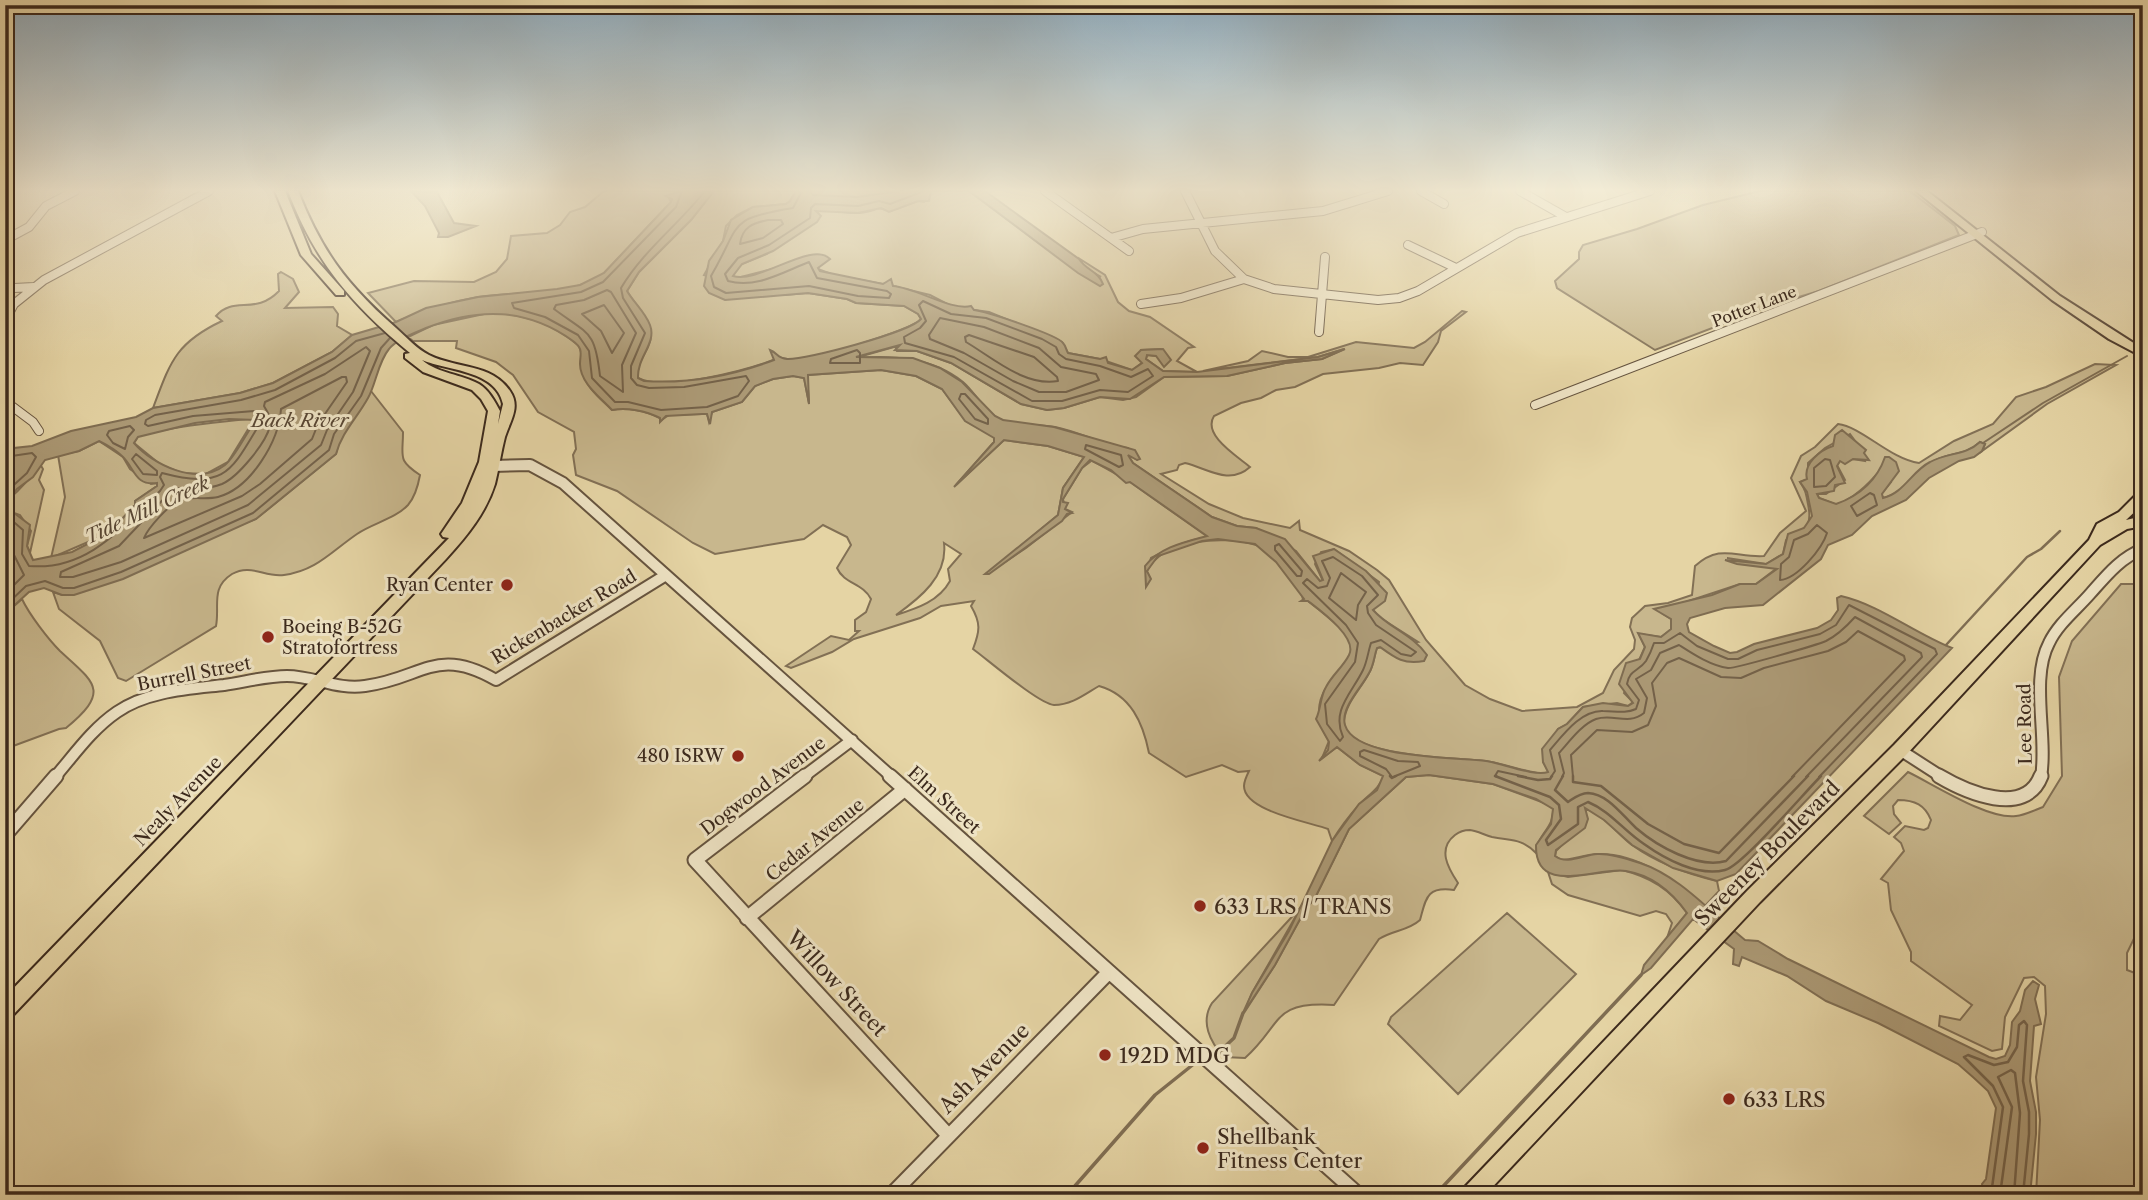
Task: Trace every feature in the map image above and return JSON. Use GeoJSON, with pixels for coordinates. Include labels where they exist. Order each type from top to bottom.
{"type":"FeatureCollection","features":[{"type":"Feature","properties":{"kind":"main road"},"geometry":{"type":"LineString","coordinates":[[303,247],[324,277],[403,346],[422,367],[475,396],[484,410],[488,441],[485,462],[461,517],[378,619]]}},
{"type":"Feature","properties":{"kind":"main road"},"geometry":{"type":"LineString","coordinates":[[316,247],[334,275],[373,319]]}},
{"type":"Feature","properties":{"kind":"main road"},"geometry":{"type":"LineString","coordinates":[[1995,247],[2039,286],[2143,355]]}},
{"type":"Feature","properties":{"kind":"main road"},"geometry":{"type":"LineString","coordinates":[[1998,247],[2058,291],[2143,344]]}},
{"type":"Feature","properties":{"kind":"main road"},"geometry":{"type":"LineString","coordinates":[[378,619],[441,556],[469,523],[485,492],[500,433],[510,411],[505,392],[479,372],[434,362],[403,346]]}},
{"type":"Feature","properties":{"kind":"main road","name":"Sweeney Boulevard"},"geometry":{"type":"LineString","coordinates":[[2095,542],[2102,527],[2129,511],[2143,495]]}},
{"type":"Feature","properties":{"kind":"main road","name":"Sweeney Boulevard"},"geometry":{"type":"LineString","coordinates":[[1471,1195],[1731,921],[1900,750],[2095,542],[2123,526],[2143,521]]}},
{"type":"Feature","properties":{"kind":"main road","name":"Nealy Avenue"},"geometry":{"type":"LineString","coordinates":[[5,1010],[378,619]]}},
{"type":"Feature","properties":{"kind":"street"},"geometry":{"type":"LineString","coordinates":[[5,321],[14,303],[34,287],[106,247]]}},
{"type":"Feature","properties":{"kind":"street"},"geometry":{"type":"LineString","coordinates":[[1124,247],[1129,251]]}},
{"type":"Feature","properties":{"kind":"street"},"geometry":{"type":"LineString","coordinates":[[1213,247],[1219,259],[1244,279],[1274,289],[1378,300],[1399,298],[1418,291],[1493,247]]}},
{"type":"Feature","properties":{"kind":"street"},"geometry":{"type":"LineString","coordinates":[[1412,247],[1456,268]]}},
{"type":"Feature","properties":{"kind":"street","name":"Potter Lane"},"geometry":{"type":"LineString","coordinates":[[1535,405],[1943,247]]}},
{"type":"Feature","properties":{"kind":"street"},"geometry":{"type":"LineString","coordinates":[[1319,331],[1325,257]]}},
{"type":"Feature","properties":{"kind":"street"},"geometry":{"type":"LineString","coordinates":[[1141,304],[1181,298],[1244,279]]}},
{"type":"Feature","properties":{"kind":"street"},"geometry":{"type":"LineString","coordinates":[[5,285],[14,288],[34,287]]}},
{"type":"Feature","properties":{"kind":"street"},"geometry":{"type":"LineString","coordinates":[[5,401],[33,422],[39,431]]}},
{"type":"Feature","properties":{"kind":"street","name":"Elm Street"},"geometry":{"type":"LineString","coordinates":[[493,466],[525,463],[544,468],[1359,1195]]}},
{"type":"Feature","properties":{"kind":"street","name":"Lee Road"},"geometry":{"type":"LineString","coordinates":[[1900,750],[1954,784],[1984,796],[2015,797],[2036,788],[2043,771],[2042,672],[2047,647],[2059,629],[2121,560],[2143,550]]}},
{"type":"Feature","properties":{"kind":"street","name":"Rickenbacker Road"},"geometry":{"type":"LineString","coordinates":[[319,682],[347,688],[371,685],[429,664],[447,662],[481,669],[496,680],[666,575]]}},
{"type":"Feature","properties":{"kind":"street","name":"Burrell Street"},"geometry":{"type":"LineString","coordinates":[[5,835],[107,719],[132,704],[165,694],[279,677],[294,676],[319,682]]}},
{"type":"Feature","properties":{"kind":"street","name":"Dogwood Avenue"},"geometry":{"type":"LineString","coordinates":[[695,860],[852,740]]}},
{"type":"Feature","properties":{"kind":"street","name":"Cedar Avenue"},"geometry":{"type":"LineString","coordinates":[[747,918],[905,789]]}},
{"type":"Feature","properties":{"kind":"street","name":"Willow Street"},"geometry":{"type":"LineString","coordinates":[[695,860],[948,1135]]}},
{"type":"Feature","properties":{"kind":"street","name":"Ash Avenue"},"geometry":{"type":"LineString","coordinates":[[891,1195],[1109,972]]}},
{"type":"Feature","properties":{"kind":"shaded area"},"geometry":{"type":"Polygon","coordinates":[[[509,247],[629,247],[604,273],[577,286],[467,299],[396,322],[368,293],[414,281],[474,282],[496,272],[507,259],[509,247]]]}},
{"type":"Feature","properties":{"kind":"shaded area"},"geometry":{"type":"Polygon","coordinates":[[[664,247],[720,247],[704,275],[784,295],[808,293],[856,303],[904,306],[918,314],[921,319],[887,335],[809,358],[785,359],[773,353],[776,359],[746,369],[686,381],[650,382],[638,378],[638,373],[651,339],[651,332],[627,291],[639,272],[664,247]]]}},
{"type":"Feature","properties":{"kind":"shaded area"},"geometry":{"type":"Polygon","coordinates":[[[775,247],[1046,247],[1101,277],[1083,266],[1080,259],[1105,275],[1118,302],[1129,311],[1150,317],[1194,347],[1188,348],[1177,361],[1197,372],[1163,371],[1146,359],[1147,355],[1156,356],[1160,349],[1141,350],[1142,363],[1132,370],[1100,359],[1068,353],[1062,342],[989,312],[953,307],[930,295],[893,286],[889,282],[883,284],[834,275],[818,269],[776,268],[737,278],[731,275],[742,264],[767,254],[775,247]]]}},
{"type":"Feature","properties":{"kind":"shaded area"},"geometry":{"type":"Polygon","coordinates":[[[1582,247],[1929,247],[1819,291],[1775,304],[1655,350],[1557,288],[1555,281],[1579,259],[1582,247]]]}},
{"type":"Feature","properties":{"kind":"shaded area"},"geometry":{"type":"Polygon","coordinates":[[[281,272],[293,279],[299,292],[285,308],[333,307],[338,314],[337,326],[352,335],[332,352],[273,383],[240,393],[153,408],[170,366],[184,346],[206,329],[222,321],[216,316],[223,310],[270,298],[279,291],[278,274],[281,272]]]}},
{"type":"Feature","properties":{"kind":"shaded area"},"geometry":{"type":"Polygon","coordinates":[[[1462,311],[1466,312],[1441,331],[1438,342],[1423,365],[1400,363],[1323,374],[1295,387],[1276,390],[1261,398],[1241,403],[1214,416],[1212,423],[1217,438],[1250,467],[1242,472],[1234,475],[1218,474],[1185,463],[1179,465],[1177,470],[1161,474],[1209,504],[1243,518],[1290,528],[1299,521],[1300,530],[1349,551],[1389,580],[1426,640],[1465,685],[1490,699],[1522,711],[1577,707],[1603,693],[1614,670],[1634,649],[1635,640],[1630,627],[1632,618],[1645,606],[1668,603],[1692,595],[1695,566],[1704,559],[1721,553],[1764,556],[1780,533],[1806,511],[1791,478],[1801,456],[1815,447],[1838,424],[1857,431],[1897,456],[1919,463],[1954,441],[1993,424],[2016,397],[2046,387],[2095,364],[2116,365],[2047,404],[1982,451],[1985,444],[1980,442],[1969,449],[1942,457],[1929,464],[1897,492],[1883,498],[1881,494],[1891,482],[1880,470],[1861,490],[1837,505],[1819,498],[1817,494],[1826,494],[1845,480],[1837,465],[1840,461],[1865,461],[1863,452],[1850,434],[1825,448],[1808,463],[1808,479],[1800,482],[1807,498],[1808,523],[1786,540],[1783,554],[1766,564],[1727,558],[1777,568],[1756,584],[1740,584],[1667,608],[1663,614],[1671,619],[1672,629],[1661,637],[1639,634],[1645,647],[1624,693],[1633,702],[1628,706],[1617,703],[1583,707],[1567,724],[1558,729],[1543,762],[1549,772],[1544,774],[1486,761],[1430,757],[1381,749],[1348,733],[1345,714],[1371,670],[1377,648],[1418,642],[1379,617],[1373,610],[1379,582],[1334,549],[1321,552],[1315,564],[1323,581],[1320,581],[1296,551],[1256,528],[1237,526],[1212,517],[1133,463],[1127,454],[1138,460],[1128,448],[1055,427],[1002,420],[991,413],[963,382],[938,367],[898,358],[855,358],[901,345],[897,351],[917,351],[951,363],[1021,404],[1047,410],[1064,408],[1100,397],[1123,400],[1136,397],[1164,377],[1227,376],[1285,363],[1322,359],[1344,349],[1318,357],[1203,371],[1248,361],[1262,351],[1288,357],[1308,357],[1356,342],[1414,348],[1462,311]]]}},
{"type":"Feature","properties":{"kind":"shaded area"},"geometry":{"type":"Polygon","coordinates":[[[484,314],[510,314],[547,325],[579,346],[586,381],[612,410],[643,412],[660,418],[660,421],[669,415],[707,414],[709,422],[712,412],[742,402],[755,386],[773,379],[793,376],[804,378],[809,403],[807,375],[881,370],[916,376],[942,389],[966,421],[994,437],[994,442],[956,485],[1004,440],[1048,446],[1084,457],[1063,488],[1058,515],[987,574],[1072,512],[1065,509],[1063,499],[1082,468],[1090,462],[1089,459],[1130,482],[1208,537],[1179,545],[1151,558],[1147,571],[1155,560],[1166,552],[1196,542],[1228,540],[1256,545],[1273,557],[1297,587],[1303,600],[1308,601],[1344,632],[1351,643],[1351,652],[1323,693],[1319,707],[1321,722],[1329,741],[1322,758],[1337,747],[1360,765],[1384,776],[1382,781],[1352,813],[1332,841],[1328,829],[1279,814],[1254,802],[1247,795],[1244,786],[1249,771],[1238,772],[1222,765],[1186,777],[1149,753],[1134,712],[1110,690],[1099,686],[1061,705],[1047,703],[973,649],[978,627],[977,617],[971,606],[974,601],[941,606],[920,618],[854,639],[832,652],[791,668],[786,666],[831,636],[849,640],[859,631],[855,631],[855,620],[866,612],[871,599],[837,568],[851,545],[847,537],[823,525],[804,539],[715,554],[693,543],[617,491],[576,475],[574,432],[538,412],[513,375],[496,362],[456,348],[457,341],[413,341],[408,337],[433,325],[484,314]],[[944,543],[942,566],[937,576],[923,593],[896,615],[920,606],[940,594],[950,581],[948,569],[961,554],[944,543]]]}},
{"type":"Feature","properties":{"kind":"shaded area"},"geometry":{"type":"Polygon","coordinates":[[[371,391],[403,432],[403,457],[420,475],[416,491],[408,505],[397,514],[357,534],[323,559],[295,573],[271,575],[245,570],[232,574],[225,579],[218,591],[216,626],[126,681],[118,678],[100,641],[59,609],[53,592],[62,595],[256,519],[336,454],[340,438],[371,391]]]}},
{"type":"Feature","properties":{"kind":"shaded area"},"geometry":{"type":"Polygon","coordinates":[[[255,418],[228,462],[206,474],[182,473],[161,465],[134,443],[138,436],[167,429],[255,418]]]}},
{"type":"Feature","properties":{"kind":"shaded area"},"geometry":{"type":"Polygon","coordinates":[[[99,441],[123,457],[130,469],[151,484],[157,483],[157,486],[135,501],[135,505],[109,533],[51,558],[65,497],[58,455],[79,451],[99,441]]]}},
{"type":"Feature","properties":{"kind":"shaded area"},"geometry":{"type":"Polygon","coordinates":[[[40,464],[43,469],[39,480],[44,490],[30,553],[27,546],[31,531],[20,515],[14,513],[9,499],[26,483],[40,464]]]}},
{"type":"Feature","properties":{"kind":"shaded area"},"geometry":{"type":"Polygon","coordinates":[[[2121,584],[2143,584],[2143,920],[2127,953],[2127,970],[2143,976],[2136,1195],[2036,1195],[2040,1120],[2036,1077],[2046,1014],[2045,986],[2034,977],[2024,978],[2005,1017],[2002,1049],[1992,1051],[1939,1026],[1940,1016],[1960,1020],[1972,1005],[1911,961],[1911,952],[1891,910],[1888,883],[1881,879],[1904,851],[1901,843],[1894,837],[1905,826],[1924,830],[1928,828],[1931,820],[1922,807],[1904,800],[1898,800],[1893,806],[1894,814],[1901,823],[1889,834],[1864,816],[1908,772],[1976,807],[2004,816],[2026,814],[2043,807],[2062,776],[2059,677],[2072,641],[2121,584]]]}},
{"type":"Feature","properties":{"kind":"shaded area"},"geometry":{"type":"Polygon","coordinates":[[[22,599],[50,640],[89,680],[93,696],[89,705],[66,728],[5,749],[5,614],[22,599]]]}},
{"type":"Feature","properties":{"kind":"shaded area"},"geometry":{"type":"Polygon","coordinates":[[[1429,775],[1493,784],[1547,804],[1553,809],[1553,815],[1539,841],[1536,853],[1516,841],[1476,831],[1462,831],[1457,834],[1446,846],[1445,852],[1448,865],[1458,883],[1454,890],[1433,892],[1426,900],[1420,920],[1379,939],[1334,1005],[1314,1005],[1288,1011],[1245,1058],[1224,1057],[1208,1031],[1208,1010],[1212,1003],[1301,907],[1252,993],[1244,1013],[1275,965],[1305,910],[1315,898],[1349,829],[1406,777],[1429,775]]]}},
{"type":"Feature","properties":{"kind":"shaded area"},"geometry":{"type":"Polygon","coordinates":[[[1585,808],[1599,815],[1632,845],[1652,857],[1717,881],[1719,891],[1704,907],[1656,870],[1628,858],[1598,854],[1561,860],[1555,856],[1556,851],[1564,843],[1585,808]]]}},
{"type":"Feature","properties":{"kind":"shaded area"},"geometry":{"type":"Polygon","coordinates":[[[1622,870],[1659,885],[1674,897],[1687,913],[1667,938],[1672,923],[1666,914],[1656,911],[1640,916],[1568,895],[1552,884],[1548,872],[1568,877],[1622,870]]]}},
{"type":"Feature","properties":{"kind":"shaded area"},"geometry":{"type":"Polygon","coordinates":[[[1507,913],[1576,974],[1458,1094],[1388,1024],[1391,1017],[1507,913]]]}},
{"type":"Feature","properties":{"kind":"water"},"geometry":{"type":"Polygon","coordinates":[[[629,247],[664,247],[639,272],[627,291],[650,325],[651,338],[640,363],[638,378],[644,381],[694,380],[727,374],[774,360],[770,350],[787,359],[814,355],[879,338],[921,319],[918,314],[904,306],[856,303],[808,293],[725,300],[709,293],[704,286],[709,261],[719,247],[779,247],[742,264],[733,276],[757,274],[798,258],[822,255],[830,259],[818,268],[820,271],[883,284],[891,279],[893,286],[954,305],[971,306],[974,310],[1049,335],[1063,343],[1068,353],[1100,359],[1106,357],[1108,363],[1132,370],[1142,363],[1135,356],[1141,350],[1163,349],[1171,360],[1164,367],[1156,356],[1147,355],[1146,359],[1163,371],[1197,372],[1318,357],[1345,349],[1322,359],[1285,363],[1227,376],[1164,377],[1130,399],[1100,397],[1064,408],[1047,410],[1021,404],[951,363],[917,351],[895,350],[900,345],[856,357],[913,358],[940,368],[962,382],[995,416],[1003,420],[1054,427],[1135,450],[1140,459],[1128,455],[1133,463],[1212,517],[1237,526],[1256,528],[1285,539],[1320,581],[1323,580],[1313,556],[1334,549],[1366,571],[1387,593],[1385,601],[1373,610],[1427,655],[1424,661],[1411,662],[1377,648],[1371,670],[1344,718],[1345,725],[1353,736],[1386,750],[1486,761],[1542,773],[1548,772],[1543,762],[1542,749],[1558,729],[1567,724],[1583,707],[1603,703],[1628,706],[1633,703],[1619,684],[1626,663],[1640,659],[1645,647],[1638,633],[1661,637],[1671,629],[1671,619],[1654,609],[1712,595],[1740,584],[1756,584],[1777,569],[1725,560],[1766,564],[1783,554],[1788,534],[1804,528],[1812,516],[1807,492],[1800,482],[1807,479],[1806,473],[1814,458],[1833,446],[1835,435],[1842,430],[1866,450],[1864,453],[1869,460],[1853,459],[1845,464],[1840,461],[1837,466],[1845,483],[1835,485],[1834,491],[1817,494],[1819,498],[1836,504],[1852,497],[1866,486],[1885,457],[1896,462],[1899,471],[1882,494],[1883,498],[1897,492],[1930,462],[1968,450],[1980,442],[1985,444],[1982,451],[1974,457],[1959,461],[1929,478],[1906,500],[1872,516],[1852,535],[1828,545],[1821,559],[1763,605],[1725,608],[1690,618],[1687,624],[1689,632],[1730,653],[1737,652],[1754,644],[1817,628],[1831,620],[1838,610],[1837,598],[1841,596],[1883,612],[1952,648],[1736,874],[1717,881],[1673,868],[1632,845],[1604,820],[1585,808],[1588,819],[1585,828],[1556,850],[1555,856],[1570,860],[1607,854],[1655,869],[1682,886],[1745,940],[1758,941],[1788,959],[1996,1059],[2005,1056],[2010,1045],[2012,1022],[2020,1011],[2025,990],[2033,981],[2039,985],[2035,999],[2041,1024],[2034,1026],[2030,1081],[2036,1112],[2036,1134],[2030,1195],[1984,1195],[1982,1184],[1986,1179],[1996,1108],[1988,1091],[1958,1064],[1878,1023],[1826,1001],[1787,976],[1742,957],[1739,966],[1733,964],[1734,949],[1693,919],[1651,968],[1641,975],[1644,965],[1687,913],[1681,905],[1660,886],[1635,873],[1614,871],[1570,876],[1546,871],[1538,861],[1536,845],[1551,824],[1553,809],[1536,799],[1493,784],[1429,775],[1406,777],[1349,829],[1315,898],[1305,910],[1275,965],[1242,1015],[1289,931],[1332,841],[1359,804],[1377,790],[1383,776],[1360,765],[1337,747],[1319,761],[1328,750],[1329,742],[1316,719],[1326,687],[1349,655],[1348,641],[1337,625],[1321,611],[1308,601],[1301,601],[1304,599],[1276,562],[1255,544],[1218,539],[1202,541],[1158,556],[1147,571],[1151,579],[1146,587],[1145,566],[1158,554],[1173,546],[1207,536],[1130,482],[1126,483],[1111,470],[1090,460],[1063,499],[1063,502],[1068,503],[1065,509],[1072,513],[1067,514],[1062,521],[989,574],[985,574],[1058,515],[1063,488],[1084,457],[1048,446],[1004,440],[954,487],[994,442],[994,438],[965,421],[942,389],[916,376],[881,370],[808,375],[809,404],[804,378],[793,376],[773,379],[755,386],[742,402],[712,412],[710,424],[707,414],[666,416],[660,422],[660,418],[643,412],[612,410],[583,378],[579,347],[556,330],[538,322],[502,314],[484,314],[446,321],[406,337],[389,349],[382,360],[368,398],[346,432],[336,454],[256,519],[123,579],[74,595],[62,595],[44,588],[29,592],[5,614],[5,449],[32,446],[71,431],[136,417],[153,408],[240,393],[273,383],[332,352],[352,335],[396,322],[426,308],[478,297],[580,285],[604,273],[629,247]],[[229,419],[195,423],[138,437],[134,443],[163,465],[202,474],[214,471],[229,461],[256,420],[229,419]],[[99,441],[79,451],[45,460],[33,477],[9,499],[13,503],[14,513],[30,525],[27,546],[33,560],[72,552],[109,533],[135,505],[135,501],[157,486],[157,483],[144,482],[136,476],[123,457],[99,441]]]}},
{"type":"Feature","properties":{"kind":"water"},"geometry":{"type":"Polygon","coordinates":[[[1043,247],[1062,247],[1099,277],[1103,284],[1100,286],[1043,247]]]}},
{"type":"Feature","properties":{"kind":"waterway"},"geometry":{"type":"LineString","coordinates":[[1983,443],[2043,403],[2127,356]]}},
{"type":"Feature","properties":{"kind":"waterway"},"geometry":{"type":"LineString","coordinates":[[1946,645],[2027,557],[2041,549],[2060,531]]}},
{"type":"Feature","properties":{"kind":"waterway"},"geometry":{"type":"LineString","coordinates":[[1435,1195],[1641,975]]}},
{"type":"Feature","properties":{"kind":"waterway"},"geometry":{"type":"LineString","coordinates":[[1220,1051],[1234,1038],[1243,1013]]}},
{"type":"Feature","properties":{"kind":"waterway"},"geometry":{"type":"LineString","coordinates":[[1067,1195],[1155,1095],[1195,1063]]}},
{"type":"Feature","properties":{"kind":"place","name":"Ryan Center"},"geometry":{"type":"Point","coordinates":[507,585]}},
{"type":"Feature","properties":{"kind":"place","name":"Boeing B-52G Stratofortress"},"geometry":{"type":"Point","coordinates":[268,637]}},
{"type":"Feature","properties":{"kind":"place","name":"480 ISRW"},"geometry":{"type":"Point","coordinates":[738,756]}},
{"type":"Feature","properties":{"kind":"place","name":"633 LRS / TRANS"},"geometry":{"type":"Point","coordinates":[1200,906]}},
{"type":"Feature","properties":{"kind":"place","name":"192D MDG"},"geometry":{"type":"Point","coordinates":[1105,1055]}},
{"type":"Feature","properties":{"kind":"place","name":"633 LRS"},"geometry":{"type":"Point","coordinates":[1729,1099]}},
{"type":"Feature","properties":{"kind":"place","name":"Shellbank Fitness Center"},"geometry":{"type":"Point","coordinates":[1203,1148]}},
{"type":"Feature","properties":{"kind":"water label","name":"Back River"},"geometry":{"type":"Point","coordinates":[300,420]}},
{"type":"Feature","properties":{"kind":"water label","name":"Tide Mill Creek"},"geometry":{"type":"Point","coordinates":[147,510]}}]}
